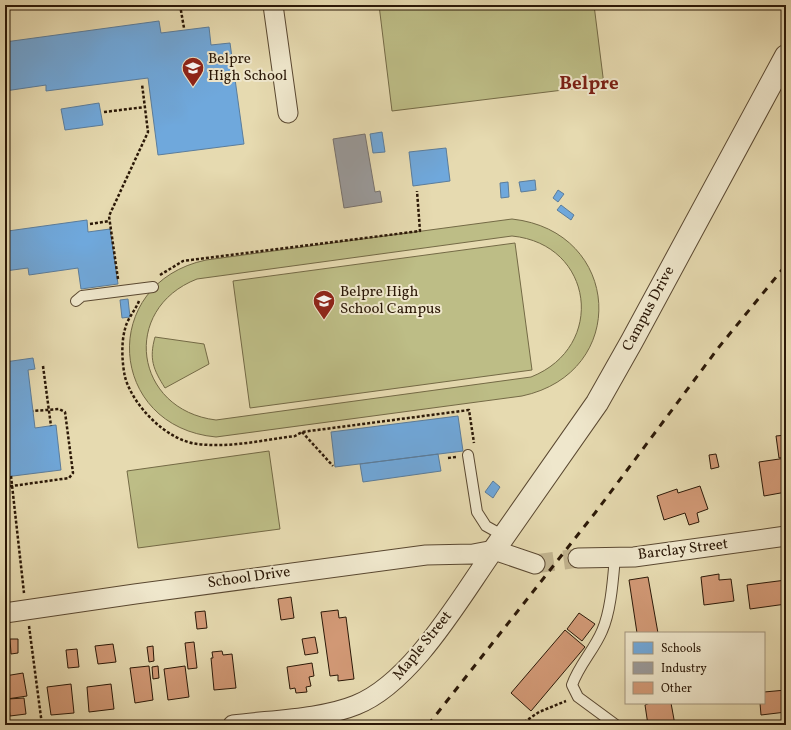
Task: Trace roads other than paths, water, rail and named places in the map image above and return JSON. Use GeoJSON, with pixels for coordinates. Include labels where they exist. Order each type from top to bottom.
{"type":"FeatureCollection","features":[{"type":"Feature","properties":{"kind":"street"},"geometry":{"type":"LineString","coordinates":[[273,5],[288,113]]}},
{"type":"Feature","properties":{"kind":"street","name":"Campus Drive"},"geometry":{"type":"LineString","coordinates":[[499,543],[597,403],[786,56]]}},
{"type":"Feature","properties":{"kind":"street","name":"Barclay Street"},"geometry":{"type":"LineString","coordinates":[[578,558],[634,557],[786,536]]}},
{"type":"Feature","properties":{"kind":"street"},"geometry":{"type":"LineString","coordinates":[[499,543],[535,564]]}},
{"type":"Feature","properties":{"kind":"street","name":"School Drive"},"geometry":{"type":"LineString","coordinates":[[5,613],[426,555],[473,554],[499,543]]}},
{"type":"Feature","properties":{"kind":"street","name":"Maple Street"},"geometry":{"type":"LineString","coordinates":[[233,725],[323,714],[342,710],[357,705],[389,686],[421,652],[499,543]]}},
{"type":"Feature","properties":{"kind":"lane"},"geometry":{"type":"LineString","coordinates":[[76,301],[82,296],[149,288]]}},
{"type":"Feature","properties":{"kind":"lane"},"geometry":{"type":"LineString","coordinates":[[468,455],[477,512],[499,543]]}},
{"type":"Feature","properties":{"kind":"lane"},"geometry":{"type":"LineString","coordinates":[[615,557],[612,594],[603,630],[577,672],[572,685],[578,697],[616,725]]}},
{"type":"Feature","properties":{"kind":"tunnel"},"geometry":{"type":"LineString","coordinates":[[535,564],[578,558]]}},
{"type":"Feature","properties":{"kind":"railway"},"geometry":{"type":"LineString","coordinates":[[428,725],[595,513],[719,347],[786,265]]}},
{"type":"Feature","properties":{"kind":"place","name":"Belpre High School"},"geometry":{"type":"Point","coordinates":[193,88]}},
{"type":"Feature","properties":{"kind":"place","name":"Belpre High School Campus"},"geometry":{"type":"Point","coordinates":[324,320]}},
{"type":"Feature","properties":{"kind":"district","name":"Belpre"},"geometry":{"type":"Point","coordinates":[589,84]}}]}
